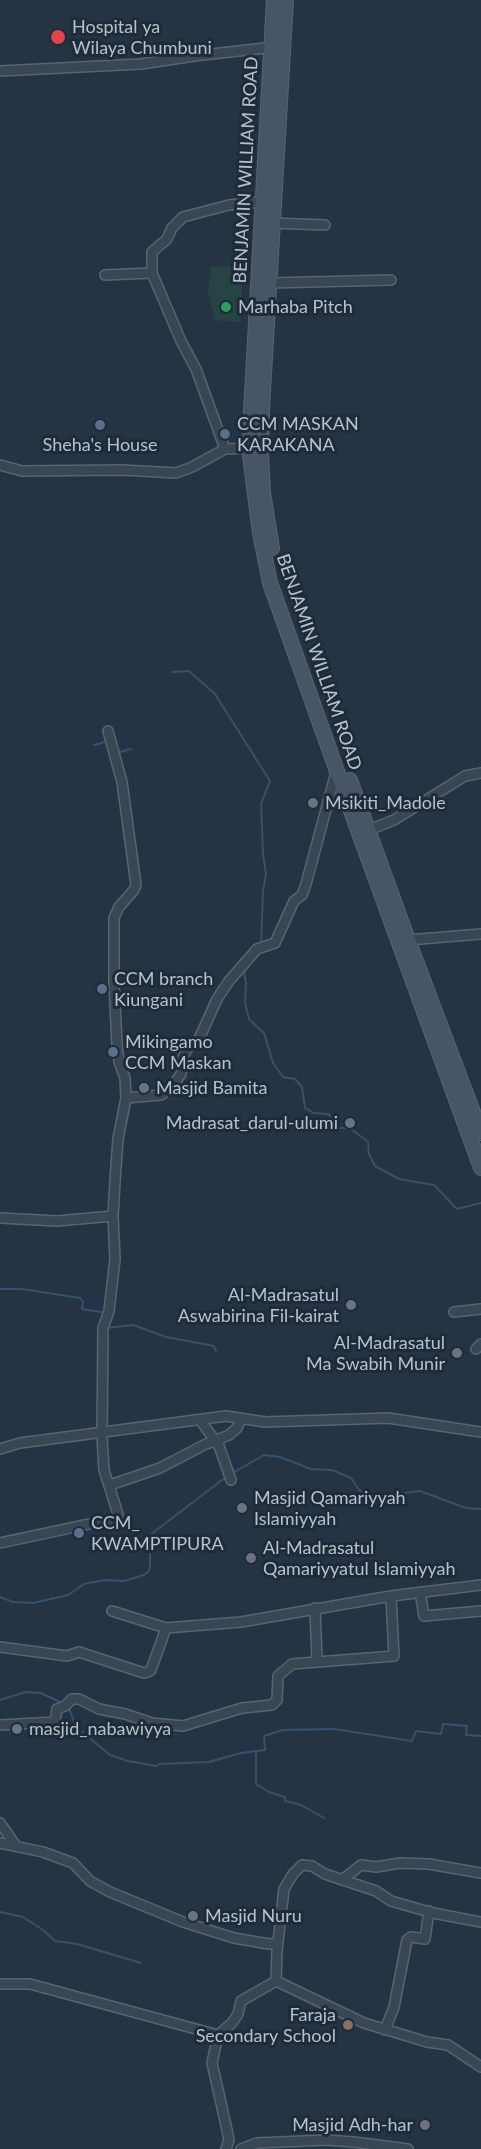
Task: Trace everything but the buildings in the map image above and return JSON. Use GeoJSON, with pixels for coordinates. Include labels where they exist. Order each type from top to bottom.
{"type":"FeatureCollection","features":[{"type":"Feature","properties":{"kind":"main road","name":"BENJAMIN WILLIAM ROAD"},"geometry":{"type":"LineString","coordinates":[[274,0],[277,48],[272,223],[261,454],[263,493],[269,533],[279,580],[363,832],[481,1168]]}},
{"type":"Feature","properties":{"kind":"main road","name":"BENJAMIN WILLIAM ROAD"},"geometry":{"type":"LineString","coordinates":[[286,0],[277,48],[262,202],[249,448],[260,533],[270,583],[336,769],[408,940],[481,1133]]}},
{"type":"Feature","properties":{"kind":"street"},"geometry":{"type":"LineString","coordinates":[[0,71],[141,64],[277,48]]}},
{"type":"Feature","properties":{"kind":"street"},"geometry":{"type":"LineString","coordinates":[[225,449],[196,369],[181,341],[152,273],[152,252],[167,239],[172,228],[183,217],[229,205],[262,202]]}},
{"type":"Feature","properties":{"kind":"street"},"geometry":{"type":"LineString","coordinates":[[272,223],[325,225]]}},
{"type":"Feature","properties":{"kind":"street"},"geometry":{"type":"LineString","coordinates":[[105,275],[152,273]]}},
{"type":"Feature","properties":{"kind":"street"},"geometry":{"type":"LineString","coordinates":[[269,283],[391,280]]}},
{"type":"Feature","properties":{"kind":"street"},"geometry":{"type":"LineString","coordinates":[[0,465],[22,471],[122,470],[176,473],[225,449],[249,448]]}},
{"type":"Feature","properties":{"kind":"street"},"geometry":{"type":"LineString","coordinates":[[0,1543],[117,1518],[117,1508],[104,1470],[102,1432],[104,1328],[109,1311],[115,1259],[113,1216],[118,1139],[126,1098],[125,1078],[119,1062],[117,1044],[114,918],[119,907],[136,885],[122,782],[108,731]]}},
{"type":"Feature","properties":{"kind":"street"},"geometry":{"type":"LineString","coordinates":[[126,1098],[161,1095],[171,1088],[181,1074],[183,1057],[187,1049],[199,1039],[217,999],[229,981],[260,948],[275,943],[294,901],[302,895],[336,769]]}},
{"type":"Feature","properties":{"kind":"street"},"geometry":{"type":"LineString","coordinates":[[363,832],[394,820],[465,776],[481,773]]}},
{"type":"Feature","properties":{"kind":"street"},"geometry":{"type":"LineString","coordinates":[[408,940],[481,934]]}},
{"type":"Feature","properties":{"kind":"street"},"geometry":{"type":"LineString","coordinates":[[0,1218],[57,1221],[113,1216]]}},
{"type":"Feature","properties":{"kind":"street"},"geometry":{"type":"LineString","coordinates":[[454,1312],[481,1309]]}},
{"type":"Feature","properties":{"kind":"street"},"geometry":{"type":"LineString","coordinates":[[0,1449],[20,1443],[226,1416],[265,1422],[387,1418],[481,1432]]}},
{"type":"Feature","properties":{"kind":"street"},"geometry":{"type":"LineString","coordinates":[[110,1485],[160,1468],[230,1435],[237,1428],[241,1419]]}},
{"type":"Feature","properties":{"kind":"street"},"geometry":{"type":"LineString","coordinates":[[200,1420],[219,1446],[231,1480]]}},
{"type":"Feature","properties":{"kind":"street"},"geometry":{"type":"LineString","coordinates":[[112,1611],[166,1628],[241,1622],[391,1596],[481,1585]]}},
{"type":"Feature","properties":{"kind":"street"},"geometry":{"type":"LineString","coordinates":[[420,1592],[424,1616],[481,1611]]}},
{"type":"Feature","properties":{"kind":"street"},"geometry":{"type":"LineString","coordinates":[[0,1725],[55,1722],[57,1709],[72,1699],[79,1699],[99,1709],[125,1714],[152,1723],[183,1726],[242,1708],[275,1703],[278,1676],[292,1664],[394,1656],[391,1596]]}},
{"type":"Feature","properties":{"kind":"street"},"geometry":{"type":"LineString","coordinates":[[315,1608],[317,1661]]}},
{"type":"Feature","properties":{"kind":"street"},"geometry":{"type":"LineString","coordinates":[[0,1647],[67,1656],[79,1652],[144,1673],[151,1670],[166,1628]]}},
{"type":"Feature","properties":{"kind":"street"},"geometry":{"type":"LineString","coordinates":[[0,1823],[16,1846]]}},
{"type":"Feature","properties":{"kind":"street"},"geometry":{"type":"LineString","coordinates":[[0,1843],[50,1854],[73,1863],[90,1881],[162,1914],[234,1938],[278,1943]]}},
{"type":"Feature","properties":{"kind":"street"},"geometry":{"type":"LineString","coordinates":[[342,1880],[361,1864],[376,1867],[400,1863],[429,1864],[481,1873]]}},
{"type":"Feature","properties":{"kind":"street"},"geometry":{"type":"LineString","coordinates":[[276,1981],[284,1889],[302,1865],[312,1866],[325,1874],[376,1891],[391,1901],[481,1922]]}},
{"type":"Feature","properties":{"kind":"street"},"geometry":{"type":"LineString","coordinates":[[385,2030],[394,2007],[407,1940],[425,1939],[429,1911]]}},
{"type":"Feature","properties":{"kind":"street"},"geometry":{"type":"LineString","coordinates":[[276,1981],[341,2014],[385,2030],[448,2045],[481,2067]]}},
{"type":"Feature","properties":{"kind":"street"},"geometry":{"type":"LineString","coordinates":[[226,2149],[229,2140],[228,2130],[212,2063],[218,2035],[232,2023],[238,2014],[241,2001],[276,1981]]}},
{"type":"Feature","properties":{"kind":"street"},"geometry":{"type":"LineString","coordinates":[[0,1984],[30,1984],[218,2035]]}},
{"type":"Feature","properties":{"kind":"street"},"geometry":{"type":"LineString","coordinates":[[241,2149],[257,2143],[326,2140],[408,2149]]}},
{"type":"Feature","properties":{"kind":"green space","name":"Marhaba Pitch"},"geometry":{"type":"Polygon","coordinates":[[[243,266],[240,322],[215,320],[208,293],[211,267],[243,266]]]}},
{"type":"Feature","properties":{"kind":"waterway"},"geometry":{"type":"LineString","coordinates":[[172,672],[189,671],[215,694],[270,781],[261,804],[266,874],[261,945]]}},
{"type":"Feature","properties":{"kind":"waterway"},"geometry":{"type":"LineString","coordinates":[[94,745],[108,741]]}},
{"type":"Feature","properties":{"kind":"waterway"},"geometry":{"type":"LineString","coordinates":[[117,753],[131,749]]}},
{"type":"Feature","properties":{"kind":"waterway"},"geometry":{"type":"LineString","coordinates":[[249,964],[244,972],[245,1003],[249,1019],[264,1033],[273,1063],[283,1077],[295,1079],[302,1087],[305,1108],[314,1113],[329,1114],[335,1128],[350,1128],[368,1142],[369,1154],[375,1166],[399,1179],[434,1185],[457,1209],[481,1203]]}},
{"type":"Feature","properties":{"kind":"waterway"},"geometry":{"type":"LineString","coordinates":[[0,1289],[22,1289],[80,1298],[83,1302],[82,1309],[107,1313]]}},
{"type":"Feature","properties":{"kind":"waterway"},"geometry":{"type":"LineString","coordinates":[[106,1328],[133,1325],[166,1337],[214,1346],[216,1351]]}},
{"type":"Feature","properties":{"kind":"waterway"},"geometry":{"type":"LineString","coordinates":[[231,1474],[264,1455],[280,1457],[311,1469],[332,1470],[351,1478],[360,1491],[369,1494],[380,1496],[420,1491],[466,1508],[481,1509]]}},
{"type":"Feature","properties":{"kind":"waterway"},"geometry":{"type":"LineString","coordinates":[[0,1597],[13,1602],[33,1603],[68,1595],[84,1584],[104,1580],[124,1581],[144,1575],[150,1568],[150,1535],[226,1477]]}},
{"type":"Feature","properties":{"kind":"waterway"},"geometry":{"type":"LineString","coordinates":[[0,1700],[26,1692],[41,1693],[62,1703]]}},
{"type":"Feature","properties":{"kind":"waterway"},"geometry":{"type":"LineString","coordinates":[[69,1708],[76,1727],[110,1755],[156,1766],[209,1762],[241,1753],[265,1750],[264,1736],[283,1730],[334,1729],[412,1741],[416,1731],[441,1734],[443,1724],[467,1726],[466,1735],[481,1736]]}},
{"type":"Feature","properties":{"kind":"waterway"},"geometry":{"type":"LineString","coordinates":[[256,1752],[256,1784],[269,1792],[285,1797],[285,1801],[301,1805],[324,1818]]}},
{"type":"Feature","properties":{"kind":"waterway"},"geometry":{"type":"LineString","coordinates":[[0,1912],[23,1917],[55,1941],[77,1944],[141,1963]]}},
{"type":"Feature","properties":{"kind":"place","name":"Hospital ya Wilaya Chumbuni"},"geometry":{"type":"Point","coordinates":[58,37]}},
{"type":"Feature","properties":{"kind":"place","name":"Marhaba Pitch"},"geometry":{"type":"Point","coordinates":[226,307]}},
{"type":"Feature","properties":{"kind":"place","name":"Sheha's House"},"geometry":{"type":"Point","coordinates":[100,425]}},
{"type":"Feature","properties":{"kind":"place","name":"CCM MASKAN KARAKANA"},"geometry":{"type":"Point","coordinates":[225,434]}},
{"type":"Feature","properties":{"kind":"place","name":"Msikiti_Madole"},"geometry":{"type":"Point","coordinates":[313,803]}},
{"type":"Feature","properties":{"kind":"place","name":"CCM branch Kiungani"},"geometry":{"type":"Point","coordinates":[102,989]}},
{"type":"Feature","properties":{"kind":"place","name":"Mikingamo CCM Maskan"},"geometry":{"type":"Point","coordinates":[113,1052]}},
{"type":"Feature","properties":{"kind":"place","name":"Masjid Bamita"},"geometry":{"type":"Point","coordinates":[144,1088]}},
{"type":"Feature","properties":{"kind":"place","name":"Madrasat_darul-ulumi"},"geometry":{"type":"Point","coordinates":[350,1123]}},
{"type":"Feature","properties":{"kind":"place","name":"Al-Madrasatul Aswabirina Fil-kairat"},"geometry":{"type":"Point","coordinates":[351,1305]}},
{"type":"Feature","properties":{"kind":"place","name":"Al-Madrasatul Ma Swabih Munir"},"geometry":{"type":"Point","coordinates":[457,1353]}},
{"type":"Feature","properties":{"kind":"place","name":"Masjid Qamariyyah Islamiyyah"},"geometry":{"type":"Point","coordinates":[242,1508]}},
{"type":"Feature","properties":{"kind":"place","name":"CCM_ KWAMPTIPURA"},"geometry":{"type":"Point","coordinates":[79,1533]}},
{"type":"Feature","properties":{"kind":"place","name":"Al-Madrasatul Qamariyyatul Islamiyyah"},"geometry":{"type":"Point","coordinates":[251,1558]}},
{"type":"Feature","properties":{"kind":"place","name":"masjid_nabawiyya"},"geometry":{"type":"Point","coordinates":[17,1729]}},
{"type":"Feature","properties":{"kind":"place","name":"Masjid Nuru"},"geometry":{"type":"Point","coordinates":[193,1916]}},
{"type":"Feature","properties":{"kind":"place","name":"Faraja Secondary School"},"geometry":{"type":"Point","coordinates":[348,2025]}},
{"type":"Feature","properties":{"kind":"place","name":"Masjid Adh-har"},"geometry":{"type":"Point","coordinates":[425,2125]}}]}
